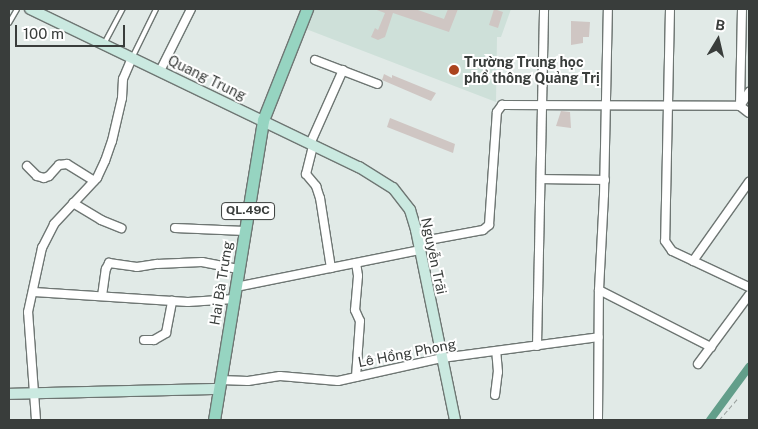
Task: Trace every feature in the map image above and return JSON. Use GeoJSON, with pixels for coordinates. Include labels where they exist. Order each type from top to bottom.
{"type":"FeatureCollection","features":[{"type":"Feature","properties":{"kind":"main road","name":"Hai Bà Trưng"},"geometry":{"type":"LineString","coordinates":[[214,420],[263,120],[307,9]]}},
{"type":"Feature","properties":{"kind":"street","name":"Quang Trung"},"geometry":{"type":"LineString","coordinates":[[30,9],[47,12],[104,44],[263,120]]}},
{"type":"Feature","properties":{"kind":"street"},"geometry":{"type":"LineString","coordinates":[[160,71],[191,9]]}},
{"type":"Feature","properties":{"kind":"street"},"geometry":{"type":"LineString","coordinates":[[537,346],[544,9]]}},
{"type":"Feature","properties":{"kind":"street"},"geometry":{"type":"LineString","coordinates":[[598,420],[599,290],[605,180],[608,9]]}},
{"type":"Feature","properties":{"kind":"street"},"geometry":{"type":"LineString","coordinates":[[670,9],[665,241],[672,251],[749,287]]}},
{"type":"Feature","properties":{"kind":"street"},"geometry":{"type":"LineString","coordinates":[[740,106],[742,9]]}},
{"type":"Feature","properties":{"kind":"street"},"geometry":{"type":"LineString","coordinates":[[36,420],[28,312],[34,292],[42,248],[54,224],[94,180],[105,161],[112,142],[122,98],[123,79],[132,58]]}},
{"type":"Feature","properties":{"kind":"street"},"geometry":{"type":"LineString","coordinates":[[315,60],[378,84]]}},
{"type":"Feature","properties":{"kind":"street"},"geometry":{"type":"LineString","coordinates":[[332,268],[320,198],[316,186],[306,174],[311,145],[343,70]]}},
{"type":"Feature","properties":{"kind":"street"},"geometry":{"type":"LineString","coordinates":[[740,106],[749,92]]}},
{"type":"Feature","properties":{"kind":"street"},"geometry":{"type":"LineString","coordinates":[[34,292],[172,301],[235,293],[486,228],[490,222],[498,109],[505,104],[740,106],[749,113]]}},
{"type":"Feature","properties":{"kind":"street","name":"Nguyễn Trãi"},"geometry":{"type":"LineString","coordinates":[[263,120],[359,167],[393,188],[410,210],[456,420]]}},
{"type":"Feature","properties":{"kind":"street"},"geometry":{"type":"LineString","coordinates":[[26,166],[37,176],[44,178],[49,176],[59,165],[67,164],[94,180]]}},
{"type":"Feature","properties":{"kind":"street"},"geometry":{"type":"LineString","coordinates":[[541,179],[605,180]]}},
{"type":"Feature","properties":{"kind":"street"},"geometry":{"type":"LineString","coordinates":[[693,261],[749,182]]}},
{"type":"Feature","properties":{"kind":"street"},"geometry":{"type":"LineString","coordinates":[[73,203],[101,220],[122,228]]}},
{"type":"Feature","properties":{"kind":"street"},"geometry":{"type":"LineString","coordinates":[[176,228],[245,231]]}},
{"type":"Feature","properties":{"kind":"street"},"geometry":{"type":"LineString","coordinates":[[102,296],[106,269],[109,263],[137,267],[202,262],[239,269]]}},
{"type":"Feature","properties":{"kind":"street"},"geometry":{"type":"LineString","coordinates":[[356,263],[358,276],[355,310],[360,322],[356,378]]}},
{"type":"Feature","properties":{"kind":"street"},"geometry":{"type":"LineString","coordinates":[[599,290],[711,347]]}},
{"type":"Feature","properties":{"kind":"street"},"geometry":{"type":"LineString","coordinates":[[698,364],[749,295]]}},
{"type":"Feature","properties":{"kind":"street"},"geometry":{"type":"LineString","coordinates":[[144,340],[154,340],[166,333],[172,301]]}},
{"type":"Feature","properties":{"kind":"street","name":"Lê Hồng Phong"},"geometry":{"type":"LineString","coordinates":[[9,394],[220,384],[280,376],[338,380],[356,378],[442,358],[599,337]]}},
{"type":"Feature","properties":{"kind":"street"},"geometry":{"type":"LineString","coordinates":[[495,395],[498,372],[496,351]]}},
{"type":"Feature","properties":{"kind":"lane"},"geometry":{"type":"LineString","coordinates":[[9,22],[17,9]]}},
{"type":"Feature","properties":{"kind":"lane"},"geometry":{"type":"LineString","coordinates":[[104,44],[123,9]]}},
{"type":"Feature","properties":{"kind":"lane"},"geometry":{"type":"LineString","coordinates":[[132,58],[156,9]]}},
{"type":"Feature","properties":{"kind":"path"},"geometry":{"type":"LineString","coordinates":[[719,420],[737,399]]}},
{"type":"Feature","properties":{"kind":"shaded area","name":"Trường Trung học phổ thông Quảng Trị"},"geometry":{"type":"Polygon","coordinates":[[[313,9],[511,9],[501,37],[497,37],[496,102],[306,29],[313,9]]]}},
{"type":"Feature","properties":{"kind":"building"},"geometry":{"type":"Polygon","coordinates":[[[374,9],[415,9],[444,19],[448,9],[458,9],[449,32],[393,13],[385,37],[378,40],[371,37],[375,28],[378,30],[385,13],[374,9]]]}},
{"type":"Feature","properties":{"kind":"building"},"geometry":{"type":"Polygon","coordinates":[[[494,9],[503,12],[498,28],[489,25],[494,9]]]}},
{"type":"Feature","properties":{"kind":"building"},"geometry":{"type":"Polygon","coordinates":[[[571,21],[590,22],[589,37],[583,37],[583,43],[571,45],[571,21]]]}},
{"type":"Feature","properties":{"kind":"building"},"geometry":{"type":"Polygon","coordinates":[[[384,74],[392,78],[392,75],[436,93],[431,101],[382,80],[384,74]]]}},
{"type":"Feature","properties":{"kind":"building"},"geometry":{"type":"Polygon","coordinates":[[[561,111],[570,112],[571,128],[556,126],[561,111]]]}},
{"type":"Feature","properties":{"kind":"building"},"geometry":{"type":"Polygon","coordinates":[[[390,118],[455,144],[453,153],[387,127],[390,118]]]}},
{"type":"Feature","properties":{"kind":"waterway"},"geometry":{"type":"LineString","coordinates":[[710,420],[749,367]]}},
{"type":"Feature","properties":{"kind":"place","name":"Trường Trung học phổ thông Quảng Trị"},"geometry":{"type":"Point","coordinates":[454,70]}}]}
